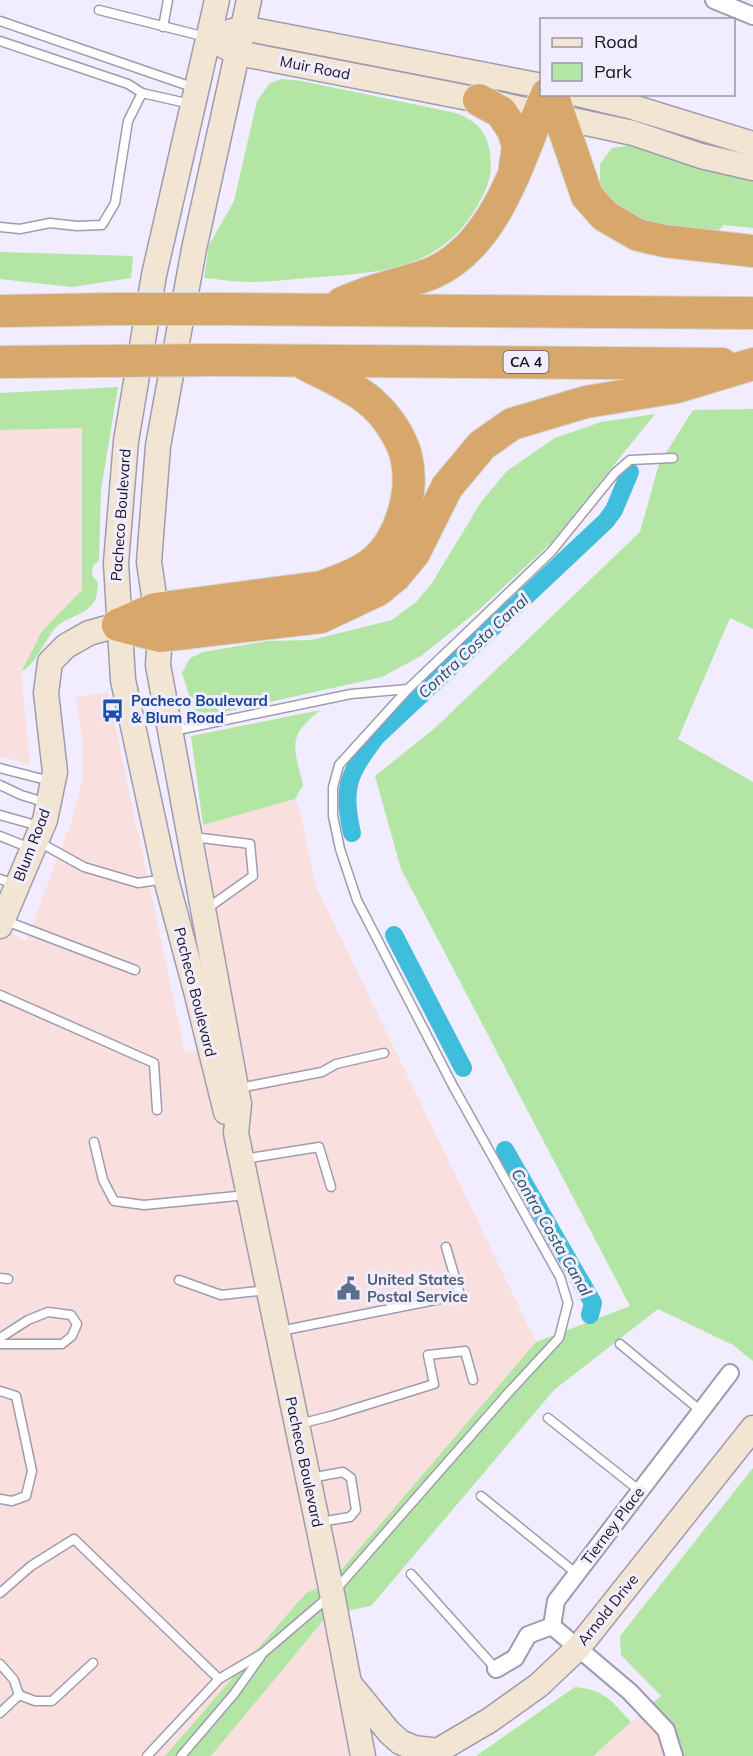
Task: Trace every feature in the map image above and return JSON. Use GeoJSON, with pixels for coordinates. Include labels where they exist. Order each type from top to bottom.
{"type":"FeatureCollection","features":[{"type":"Feature","properties":{"kind":"highway"},"geometry":{"type":"LineString","coordinates":[[479,100],[501,112],[513,130],[518,146],[515,169]]}},
{"type":"Feature","properties":{"kind":"highway"},"geometry":{"type":"LineString","coordinates":[[325,310],[375,290],[432,274],[456,258],[486,228],[553,100]]}},
{"type":"Feature","properties":{"kind":"highway"},"geometry":{"type":"LineString","coordinates":[[553,100],[587,196],[605,216],[638,235],[664,241],[753,251]]}},
{"type":"Feature","properties":{"kind":"highway"},"geometry":{"type":"LineString","coordinates":[[0,295],[61,310]]}},
{"type":"Feature","properties":{"kind":"highway"},"geometry":{"type":"LineString","coordinates":[[0,311],[223,309],[753,313]]}},
{"type":"Feature","properties":{"kind":"highway","name":"CA 4"},"geometry":{"type":"LineString","coordinates":[[0,362],[213,360],[753,364]]}},
{"type":"Feature","properties":{"kind":"highway"},"geometry":{"type":"LineString","coordinates":[[157,623],[321,587],[372,564],[393,539],[406,509],[408,475],[406,456],[393,427],[371,402],[300,361]]}},
{"type":"Feature","properties":{"kind":"highway"},"geometry":{"type":"LineString","coordinates":[[118,625],[321,617],[378,590],[395,576],[414,553],[427,522],[447,487],[482,445],[512,424],[586,402],[677,387],[753,364]]}},
{"type":"Feature","properties":{"kind":"main road","name":"Pacheco Boulevard"},"geometry":{"type":"LineString","coordinates":[[218,0],[154,275],[126,441],[116,563],[118,625],[123,680],[166,879],[224,1109],[236,1133],[332,1594],[363,1756]]}},
{"type":"Feature","properties":{"kind":"main road","name":"Pacheco Boulevard"},"geometry":{"type":"LineString","coordinates":[[236,1133],[239,1104],[158,665],[157,623],[148,562],[158,446],[194,249],[249,0]]}},
{"type":"Feature","properties":{"kind":"main road","name":"Muir Road"},"geometry":{"type":"LineString","coordinates":[[210,38],[243,28],[553,100],[633,133],[701,156],[753,168]]}},
{"type":"Feature","properties":{"kind":"main road","name":"Muir Road"},"geometry":{"type":"LineString","coordinates":[[210,38],[238,53],[479,100],[553,100],[629,106],[753,144]]}},
{"type":"Feature","properties":{"kind":"main road","name":"Blum Road"},"geometry":{"type":"LineString","coordinates":[[1,923],[9,882],[37,839],[55,772],[46,693],[50,662],[66,646],[89,633],[118,625]]}},
{"type":"Feature","properties":{"kind":"main road","name":"Arnold Drive"},"geometry":{"type":"LineString","coordinates":[[433,1753],[490,1720],[539,1684],[578,1648],[753,1428]]}},
{"type":"Feature","properties":{"kind":"main road"},"geometry":{"type":"LineString","coordinates":[[348,1682],[400,1742],[433,1753]]}},
{"type":"Feature","properties":{"kind":"street"},"geometry":{"type":"LineString","coordinates":[[714,0],[753,16]]}},
{"type":"Feature","properties":{"kind":"street","name":"Tierney Place"},"geometry":{"type":"LineString","coordinates":[[552,1626],[556,1601],[730,1373]]}},
{"type":"Feature","properties":{"kind":"street"},"geometry":{"type":"LineString","coordinates":[[496,1669],[515,1658],[528,1635],[552,1626],[630,1692],[666,1730],[674,1756]]}},
{"type":"Feature","properties":{"kind":"lane"},"geometry":{"type":"LineString","coordinates":[[163,27],[168,0]]}},
{"type":"Feature","properties":{"kind":"lane"},"geometry":{"type":"LineString","coordinates":[[99,10],[210,38]]}},
{"type":"Feature","properties":{"kind":"lane"},"geometry":{"type":"LineString","coordinates":[[0,21],[196,97]]}},
{"type":"Feature","properties":{"kind":"lane"},"geometry":{"type":"LineString","coordinates":[[0,41],[128,84],[142,93],[196,97]]}},
{"type":"Feature","properties":{"kind":"lane"},"geometry":{"type":"LineString","coordinates":[[0,227],[20,229],[50,222],[77,226],[102,225],[115,203],[128,121],[142,93]]}},
{"type":"Feature","properties":{"kind":"lane"},"geometry":{"type":"LineString","coordinates":[[147,1756],[219,1679],[263,1653],[332,1594],[559,1338],[568,1303],[560,1277],[453,1086],[357,900],[340,849],[333,816],[333,787],[339,765],[408,689],[552,552],[615,473],[630,460],[673,458]]}},
{"type":"Feature","properties":{"kind":"lane"},"geometry":{"type":"LineString","coordinates":[[170,731],[351,694],[408,689]]}},
{"type":"Feature","properties":{"kind":"lane"},"geometry":{"type":"LineString","coordinates":[[0,768],[51,793]]}},
{"type":"Feature","properties":{"kind":"lane"},"geometry":{"type":"LineString","coordinates":[[0,785],[21,795],[51,793]]}},
{"type":"Feature","properties":{"kind":"lane"},"geometry":{"type":"LineString","coordinates":[[0,814],[84,867],[138,883],[166,879]]}},
{"type":"Feature","properties":{"kind":"lane"},"geometry":{"type":"LineString","coordinates":[[0,836],[37,839]]}},
{"type":"Feature","properties":{"kind":"lane"},"geometry":{"type":"LineString","coordinates":[[189,836],[250,844],[253,876],[204,911]]}},
{"type":"Feature","properties":{"kind":"lane"},"geometry":{"type":"LineString","coordinates":[[1,923],[135,970]]}},
{"type":"Feature","properties":{"kind":"lane"},"geometry":{"type":"LineString","coordinates":[[0,995],[154,1064],[157,1110]]}},
{"type":"Feature","properties":{"kind":"lane"},"geometry":{"type":"LineString","coordinates":[[236,1089],[271,1080],[322,1072],[336,1064],[384,1053]]}},
{"type":"Feature","properties":{"kind":"lane"},"geometry":{"type":"LineString","coordinates":[[94,1142],[103,1180],[114,1201],[144,1204],[248,1195]]}},
{"type":"Feature","properties":{"kind":"lane"},"geometry":{"type":"LineString","coordinates":[[241,1159],[319,1147],[331,1187]]}},
{"type":"Feature","properties":{"kind":"lane"},"geometry":{"type":"LineString","coordinates":[[276,1332],[460,1295],[446,1247]]}},
{"type":"Feature","properties":{"kind":"lane"},"geometry":{"type":"LineString","coordinates":[[178,1280],[221,1295],[268,1290]]}},
{"type":"Feature","properties":{"kind":"lane"},"geometry":{"type":"LineString","coordinates":[[0,1338],[27,1320],[48,1312],[71,1315],[77,1324],[72,1336],[62,1344],[0,1344]]}},
{"type":"Feature","properties":{"kind":"lane"},"geometry":{"type":"LineString","coordinates":[[620,1344],[701,1411]]}},
{"type":"Feature","properties":{"kind":"lane"},"geometry":{"type":"LineString","coordinates":[[296,1425],[434,1384],[428,1355],[465,1351],[473,1380]]}},
{"type":"Feature","properties":{"kind":"lane"},"geometry":{"type":"LineString","coordinates":[[0,1391],[16,1396],[32,1471],[26,1496],[12,1501],[0,1499]]}},
{"type":"Feature","properties":{"kind":"lane"},"geometry":{"type":"LineString","coordinates":[[548,1418],[640,1491]]}},
{"type":"Feature","properties":{"kind":"lane"},"geometry":{"type":"LineString","coordinates":[[307,1479],[343,1472],[351,1478],[356,1510],[354,1514],[351,1517],[316,1522]]}},
{"type":"Feature","properties":{"kind":"lane"},"geometry":{"type":"LineString","coordinates":[[481,1496],[577,1574]]}},
{"type":"Feature","properties":{"kind":"lane"},"geometry":{"type":"LineString","coordinates":[[0,1593],[31,1566],[74,1539],[219,1679]]}},
{"type":"Feature","properties":{"kind":"lane"},"geometry":{"type":"LineString","coordinates":[[411,1574],[496,1669]]}},
{"type":"Feature","properties":{"kind":"lane"},"geometry":{"type":"LineString","coordinates":[[181,1756],[234,1694],[263,1653]]}},
{"type":"Feature","properties":{"kind":"lane"},"geometry":{"type":"LineString","coordinates":[[19,1695],[35,1701],[52,1701],[93,1663]]}},
{"type":"Feature","properties":{"kind":"lane"},"geometry":{"type":"LineString","coordinates":[[0,1664],[14,1680],[19,1695]]}},
{"type":"Feature","properties":{"kind":"lane"},"geometry":{"type":"LineString","coordinates":[[0,1713],[19,1695]]}},
{"type":"Feature","properties":{"kind":"shaded area"},"geometry":{"type":"Polygon","coordinates":[[[82,427],[82,590],[42,631],[21,671],[30,765],[0,756],[0,430],[82,427]]]}},
{"type":"Feature","properties":{"kind":"shaded area"},"geometry":{"type":"Polygon","coordinates":[[[108,692],[185,1052],[238,1047],[203,825],[295,799],[300,811],[315,884],[536,1342],[330,1583],[306,1593],[165,1756],[0,1756],[0,928],[26,941],[71,823],[83,777],[83,747],[76,697],[108,692]]]}},
{"type":"Feature","properties":{"kind":"shaded area"},"geometry":{"type":"Polygon","coordinates":[[[334,1609],[363,1756],[211,1756],[334,1609]]]}},
{"type":"Feature","properties":{"kind":"shaded area"},"geometry":{"type":"Polygon","coordinates":[[[646,1709],[674,1756],[593,1756],[631,1722],[646,1709]]]}},
{"type":"Feature","properties":{"kind":"green space"},"geometry":{"type":"Polygon","coordinates":[[[282,79],[302,81],[456,113],[478,126],[489,146],[491,171],[480,200],[460,230],[443,245],[425,256],[385,270],[267,282],[204,278],[209,245],[234,201],[257,101],[270,83],[282,79]]]}},
{"type":"Feature","properties":{"kind":"green space"},"geometry":{"type":"Polygon","coordinates":[[[632,145],[753,177],[753,228],[724,225],[714,234],[652,224],[629,214],[619,207],[600,186],[600,164],[612,148],[632,145]]]}},
{"type":"Feature","properties":{"kind":"green space"},"geometry":{"type":"Polygon","coordinates":[[[0,252],[133,256],[131,278],[72,287],[0,279],[0,252]]]}},
{"type":"Feature","properties":{"kind":"green space"},"geometry":{"type":"Polygon","coordinates":[[[118,387],[101,490],[99,560],[93,566],[92,576],[98,582],[96,597],[88,609],[56,627],[36,657],[21,672],[42,631],[82,590],[82,428],[0,430],[0,393],[118,387]]]}},
{"type":"Feature","properties":{"kind":"green space"},"geometry":{"type":"Polygon","coordinates":[[[753,409],[753,629],[730,618],[678,739],[753,782],[753,1361],[733,1345],[658,1309],[554,1390],[371,1606],[346,1611],[333,1609],[211,1756],[165,1756],[306,1593],[330,1583],[536,1342],[630,1306],[401,869],[375,776],[435,728],[640,532],[659,464],[693,410],[753,409]]]}},
{"type":"Feature","properties":{"kind":"green space"},"geometry":{"type":"Polygon","coordinates":[[[655,414],[552,542],[481,608],[421,656],[382,677],[202,717],[193,707],[182,673],[190,658],[203,652],[267,641],[311,640],[392,620],[416,602],[432,583],[481,502],[507,471],[555,438],[601,422],[655,414]]]}},
{"type":"Feature","properties":{"kind":"green space"},"geometry":{"type":"Polygon","coordinates":[[[321,710],[302,727],[298,735],[297,761],[303,785],[295,799],[203,825],[191,736],[321,710]]]}},
{"type":"Feature","properties":{"kind":"green space"},"geometry":{"type":"Polygon","coordinates":[[[753,1468],[753,1756],[674,1756],[646,1709],[661,1696],[621,1655],[620,1636],[753,1468]]]}},
{"type":"Feature","properties":{"kind":"green space"},"geometry":{"type":"Polygon","coordinates":[[[575,1687],[585,1688],[607,1697],[631,1722],[593,1756],[476,1756],[575,1687]]]}},
{"type":"Feature","properties":{"kind":"waterway","name":"Contra Costa Canal"},"geometry":{"type":"LineString","coordinates":[[352,833],[347,804],[350,781],[359,761],[376,737],[606,521],[614,510],[630,472]]}},
{"type":"Feature","properties":{"kind":"waterway","name":"Contra Costa Canal"},"geometry":{"type":"LineString","coordinates":[[394,935],[463,1068]]}},
{"type":"Feature","properties":{"kind":"waterway","name":"Contra Costa Canal"},"geometry":{"type":"LineString","coordinates":[[505,1150],[593,1303],[590,1315]]}},
{"type":"Feature","properties":{"kind":"place","name":"Pacheco Boulevard & Blum Road"},"geometry":{"type":"Point","coordinates":[113,710]}},
{"type":"Feature","properties":{"kind":"place","name":"United States Postal Service"},"geometry":{"type":"Point","coordinates":[349,1289]}}]}
